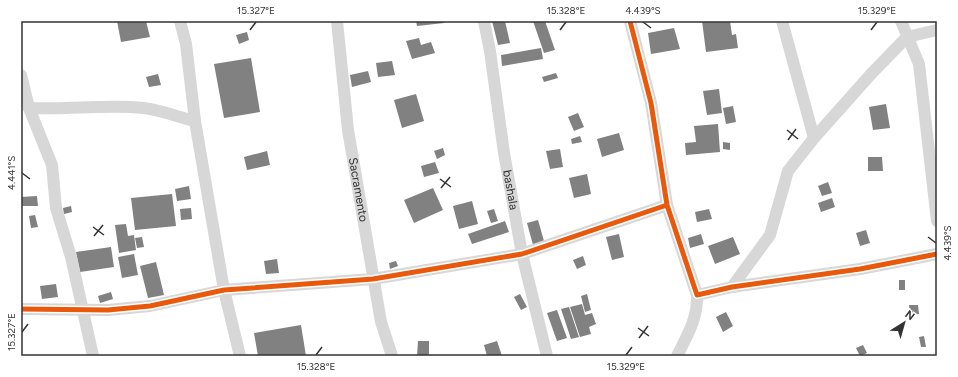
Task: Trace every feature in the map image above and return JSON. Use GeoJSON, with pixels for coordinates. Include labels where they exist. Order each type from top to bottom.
{"type":"FeatureCollection","features":[{"type":"Feature","properties":{"kind":"street"},"geometry":{"type":"LineString","coordinates":[[180,21],[186,44],[195,121],[224,290],[240,356]]}},
{"type":"Feature","properties":{"kind":"street","name":"Sacramento"},"geometry":{"type":"LineString","coordinates":[[338,21],[348,130],[381,322],[392,356]]}},
{"type":"Feature","properties":{"kind":"street","name":"bashala"},"geometry":{"type":"LineString","coordinates":[[484,21],[490,51],[504,153],[522,254],[547,356]]}},
{"type":"Feature","properties":{"kind":"street"},"geometry":{"type":"LineString","coordinates":[[630,21],[651,103],[667,205],[697,295],[698,306],[692,326],[677,356]]}},
{"type":"Feature","properties":{"kind":"street"},"geometry":{"type":"LineString","coordinates":[[782,21],[814,138]]}},
{"type":"Feature","properties":{"kind":"street"},"geometry":{"type":"LineString","coordinates":[[901,21],[919,64],[937,221]]}},
{"type":"Feature","properties":{"kind":"street"},"geometry":{"type":"LineString","coordinates":[[732,287],[770,234],[788,171],[814,138],[872,73],[907,37],[937,30]]}},
{"type":"Feature","properties":{"kind":"street"},"geometry":{"type":"LineString","coordinates":[[21,74],[29,108],[52,165],[56,208],[71,257],[93,356]]}},
{"type":"Feature","properties":{"kind":"street"},"geometry":{"type":"LineString","coordinates":[[29,108],[53,109],[99,106],[143,108],[195,121]]}},
{"type":"Feature","properties":{"kind":"street"},"geometry":{"type":"LineString","coordinates":[[21,308],[108,310],[150,306],[224,290],[373,279],[522,254],[667,205]]}},
{"type":"Feature","properties":{"kind":"street"},"geometry":{"type":"LineString","coordinates":[[697,295],[732,287],[860,268],[937,254]]}},
{"type":"Feature","properties":{"kind":"building"},"geometry":{"type":"Polygon","coordinates":[[[117,21],[146,21],[150,37],[121,42],[117,21]]]}},
{"type":"Feature","properties":{"kind":"building"},"geometry":{"type":"Polygon","coordinates":[[[416,21],[443,21],[444,23],[417,26],[416,21]]]}},
{"type":"Feature","properties":{"kind":"building"},"geometry":{"type":"Polygon","coordinates":[[[492,21],[505,21],[510,43],[498,45],[492,21]]]}},
{"type":"Feature","properties":{"kind":"building"},"geometry":{"type":"Polygon","coordinates":[[[533,21],[545,21],[555,50],[544,53],[533,21]]]}},
{"type":"Feature","properties":{"kind":"building"},"geometry":{"type":"Polygon","coordinates":[[[702,21],[730,21],[732,35],[736,34],[738,48],[706,52],[702,21]]]}},
{"type":"Feature","properties":{"kind":"building"},"geometry":{"type":"Polygon","coordinates":[[[674,28],[680,49],[651,54],[648,33],[674,28]]]}},
{"type":"Feature","properties":{"kind":"building"},"geometry":{"type":"Polygon","coordinates":[[[247,32],[249,40],[239,44],[236,35],[247,32]]]}},
{"type":"Feature","properties":{"kind":"building"},"geometry":{"type":"Polygon","coordinates":[[[419,38],[421,45],[431,42],[435,53],[412,59],[406,41],[419,38]]]}},
{"type":"Feature","properties":{"kind":"building"},"geometry":{"type":"Polygon","coordinates":[[[541,48],[543,59],[502,66],[501,55],[541,48]]]}},
{"type":"Feature","properties":{"kind":"building"},"geometry":{"type":"Polygon","coordinates":[[[251,58],[260,112],[224,118],[214,64],[251,58]]]}},
{"type":"Feature","properties":{"kind":"building"},"geometry":{"type":"Polygon","coordinates":[[[392,61],[395,75],[378,77],[376,63],[392,61]]]}},
{"type":"Feature","properties":{"kind":"building"},"geometry":{"type":"Polygon","coordinates":[[[368,71],[371,82],[352,87],[350,75],[368,71]]]}},
{"type":"Feature","properties":{"kind":"building"},"geometry":{"type":"Polygon","coordinates":[[[556,73],[558,78],[544,82],[542,77],[556,73]]]}},
{"type":"Feature","properties":{"kind":"building"},"geometry":{"type":"Polygon","coordinates":[[[158,74],[161,85],[149,87],[146,77],[158,74]]]}},
{"type":"Feature","properties":{"kind":"building"},"geometry":{"type":"Polygon","coordinates":[[[719,89],[722,113],[707,115],[703,91],[719,89]]]}},
{"type":"Feature","properties":{"kind":"building"},"geometry":{"type":"Polygon","coordinates":[[[416,94],[424,121],[402,128],[394,100],[416,94]]]}},
{"type":"Feature","properties":{"kind":"building"},"geometry":{"type":"Polygon","coordinates":[[[886,104],[890,128],[873,130],[869,107],[886,104]]]}},
{"type":"Feature","properties":{"kind":"building"},"geometry":{"type":"Polygon","coordinates":[[[733,106],[736,122],[726,124],[723,108],[733,106]]]}},
{"type":"Feature","properties":{"kind":"building"},"geometry":{"type":"Polygon","coordinates":[[[578,113],[584,127],[574,131],[568,117],[578,113]]]}},
{"type":"Feature","properties":{"kind":"building"},"geometry":{"type":"Polygon","coordinates":[[[718,124],[720,152],[686,155],[685,143],[696,142],[694,126],[718,124]]]}},
{"type":"Feature","properties":{"kind":"building"},"geometry":{"type":"Polygon","coordinates":[[[619,133],[624,150],[602,157],[597,139],[619,133]]]}},
{"type":"Feature","properties":{"kind":"building"},"geometry":{"type":"Polygon","coordinates":[[[580,136],[582,142],[572,144],[571,139],[580,136]]]}},
{"type":"Feature","properties":{"kind":"building"},"geometry":{"type":"Polygon","coordinates":[[[723,142],[730,143],[730,150],[723,149],[723,142]]]}},
{"type":"Feature","properties":{"kind":"building"},"geometry":{"type":"Polygon","coordinates":[[[443,148],[445,155],[437,159],[434,151],[443,148]]]}},
{"type":"Feature","properties":{"kind":"building"},"geometry":{"type":"Polygon","coordinates":[[[560,149],[563,167],[550,169],[546,151],[560,149]]]}},
{"type":"Feature","properties":{"kind":"building"},"geometry":{"type":"Polygon","coordinates":[[[267,151],[270,165],[247,170],[244,157],[267,151]]]}},
{"type":"Feature","properties":{"kind":"building"},"geometry":{"type":"Polygon","coordinates":[[[868,157],[882,157],[883,171],[868,171],[868,157]]]}},
{"type":"Feature","properties":{"kind":"building"},"geometry":{"type":"Polygon","coordinates":[[[435,162],[439,173],[424,177],[421,166],[435,162]]]}},
{"type":"Feature","properties":{"kind":"building"},"geometry":{"type":"Polygon","coordinates":[[[587,174],[591,194],[574,198],[569,178],[587,174]]]}},
{"type":"Feature","properties":{"kind":"building"},"geometry":{"type":"Polygon","coordinates":[[[828,182],[832,193],[822,196],[818,186],[828,182]]]}},
{"type":"Feature","properties":{"kind":"building"},"geometry":{"type":"Polygon","coordinates":[[[189,186],[191,199],[177,201],[175,189],[189,186]]]}},
{"type":"Feature","properties":{"kind":"building"},"geometry":{"type":"Polygon","coordinates":[[[433,188],[443,210],[414,223],[404,200],[433,188]]]}},
{"type":"Feature","properties":{"kind":"building"},"geometry":{"type":"Polygon","coordinates":[[[172,194],[176,226],[135,230],[131,198],[172,194]]]}},
{"type":"Feature","properties":{"kind":"building"},"geometry":{"type":"Polygon","coordinates":[[[37,196],[38,206],[21,206],[21,197],[37,196]]]}},
{"type":"Feature","properties":{"kind":"building"},"geometry":{"type":"Polygon","coordinates":[[[832,198],[835,207],[821,212],[818,203],[832,198]]]}},
{"type":"Feature","properties":{"kind":"building"},"geometry":{"type":"Polygon","coordinates":[[[472,201],[478,224],[459,229],[453,206],[472,201]]]}},
{"type":"Feature","properties":{"kind":"building"},"geometry":{"type":"Polygon","coordinates":[[[71,206],[72,212],[64,214],[63,208],[71,206]]]}},
{"type":"Feature","properties":{"kind":"building"},"geometry":{"type":"Polygon","coordinates":[[[191,208],[192,219],[181,220],[180,209],[191,208]]]}},
{"type":"Feature","properties":{"kind":"building"},"geometry":{"type":"Polygon","coordinates":[[[494,209],[498,221],[491,223],[487,211],[494,209]]]}},
{"type":"Feature","properties":{"kind":"building"},"geometry":{"type":"Polygon","coordinates":[[[709,209],[712,219],[697,222],[695,212],[709,209]]]}},
{"type":"Feature","properties":{"kind":"building"},"geometry":{"type":"Polygon","coordinates":[[[35,215],[38,227],[31,228],[29,216],[35,215]]]}},
{"type":"Feature","properties":{"kind":"building"},"geometry":{"type":"Polygon","coordinates":[[[538,220],[544,241],[533,245],[527,223],[538,220]]]}},
{"type":"Feature","properties":{"kind":"building"},"geometry":{"type":"Polygon","coordinates":[[[505,221],[509,232],[472,244],[468,234],[505,221]]]}},
{"type":"Feature","properties":{"kind":"building"},"geometry":{"type":"Polygon","coordinates":[[[126,224],[128,236],[134,235],[136,250],[119,253],[115,225],[126,224]]]}},
{"type":"Feature","properties":{"kind":"building"},"geometry":{"type":"Polygon","coordinates":[[[866,230],[870,243],[860,246],[856,233],[866,230]]]}},
{"type":"Feature","properties":{"kind":"building"},"geometry":{"type":"Polygon","coordinates":[[[619,234],[624,257],[612,260],[606,237],[619,234]]]}},
{"type":"Feature","properties":{"kind":"building"},"geometry":{"type":"Polygon","coordinates":[[[701,234],[704,244],[690,248],[688,238],[701,234]]]}},
{"type":"Feature","properties":{"kind":"building"},"geometry":{"type":"Polygon","coordinates":[[[142,237],[144,247],[137,248],[135,238],[142,237]]]}},
{"type":"Feature","properties":{"kind":"building"},"geometry":{"type":"Polygon","coordinates":[[[733,237],[740,254],[715,264],[708,246],[733,237]]]}},
{"type":"Feature","properties":{"kind":"building"},"geometry":{"type":"Polygon","coordinates":[[[111,247],[114,267],[80,272],[76,252],[111,247]]]}},
{"type":"Feature","properties":{"kind":"building"},"geometry":{"type":"Polygon","coordinates":[[[134,254],[138,275],[122,278],[118,257],[134,254]]]}},
{"type":"Feature","properties":{"kind":"building"},"geometry":{"type":"Polygon","coordinates":[[[583,256],[586,265],[577,269],[573,260],[583,256]]]}},
{"type":"Feature","properties":{"kind":"building"},"geometry":{"type":"Polygon","coordinates":[[[277,259],[279,273],[266,274],[264,261],[277,259]]]}},
{"type":"Feature","properties":{"kind":"building"},"geometry":{"type":"Polygon","coordinates":[[[396,261],[398,266],[390,269],[389,263],[396,261]]]}},
{"type":"Feature","properties":{"kind":"building"},"geometry":{"type":"Polygon","coordinates":[[[156,262],[164,295],[148,298],[140,266],[156,262]]]}},
{"type":"Feature","properties":{"kind":"building"},"geometry":{"type":"Polygon","coordinates":[[[899,280],[905,280],[905,290],[899,290],[899,280]]]}},
{"type":"Feature","properties":{"kind":"building"},"geometry":{"type":"Polygon","coordinates":[[[56,284],[58,297],[42,299],[40,286],[56,284]]]}},
{"type":"Feature","properties":{"kind":"building"},"geometry":{"type":"Polygon","coordinates":[[[111,292],[113,299],[100,303],[98,296],[111,292]]]}},
{"type":"Feature","properties":{"kind":"building"},"geometry":{"type":"Polygon","coordinates":[[[520,294],[527,307],[521,310],[514,297],[520,294]]]}},
{"type":"Feature","properties":{"kind":"building"},"geometry":{"type":"Polygon","coordinates":[[[587,294],[591,310],[585,312],[581,296],[587,294]]]}},
{"type":"Feature","properties":{"kind":"building"},"geometry":{"type":"Polygon","coordinates":[[[582,304],[585,315],[592,313],[596,324],[589,327],[591,334],[580,337],[570,307],[582,304]]]}},
{"type":"Feature","properties":{"kind":"building"},"geometry":{"type":"Polygon","coordinates":[[[909,305],[918,305],[919,314],[910,315],[909,305]]]}},
{"type":"Feature","properties":{"kind":"building"},"geometry":{"type":"Polygon","coordinates":[[[569,307],[579,337],[571,339],[561,309],[569,307]]]}},
{"type":"Feature","properties":{"kind":"building"},"geometry":{"type":"Polygon","coordinates":[[[557,310],[567,338],[557,341],[547,313],[557,310]]]}},
{"type":"Feature","properties":{"kind":"building"},"geometry":{"type":"Polygon","coordinates":[[[726,312],[733,326],[723,332],[716,317],[726,312]]]}},
{"type":"Feature","properties":{"kind":"building"},"geometry":{"type":"Polygon","coordinates":[[[301,325],[306,356],[258,356],[254,333],[301,325]]]}},
{"type":"Feature","properties":{"kind":"building"},"geometry":{"type":"Polygon","coordinates":[[[924,336],[926,347],[921,347],[919,337],[924,336]]]}},
{"type":"Feature","properties":{"kind":"building"},"geometry":{"type":"Polygon","coordinates":[[[418,341],[429,341],[429,356],[417,356],[418,341]]]}},
{"type":"Feature","properties":{"kind":"building"},"geometry":{"type":"Polygon","coordinates":[[[497,341],[502,356],[487,356],[484,345],[497,341]]]}},
{"type":"Feature","properties":{"kind":"building"},"geometry":{"type":"Polygon","coordinates":[[[863,345],[867,353],[860,356],[856,348],[863,345]]]}},
{"type":"Feature","properties":{"kind":"cycle path"},"geometry":{"type":"LineString","coordinates":[[630,21],[651,103],[667,205],[697,295],[732,287],[860,269],[937,254]]}},
{"type":"Feature","properties":{"kind":"cycle path"},"geometry":{"type":"LineString","coordinates":[[21,309],[108,310],[150,306],[224,290],[373,279],[522,254],[667,205]]}}]}
